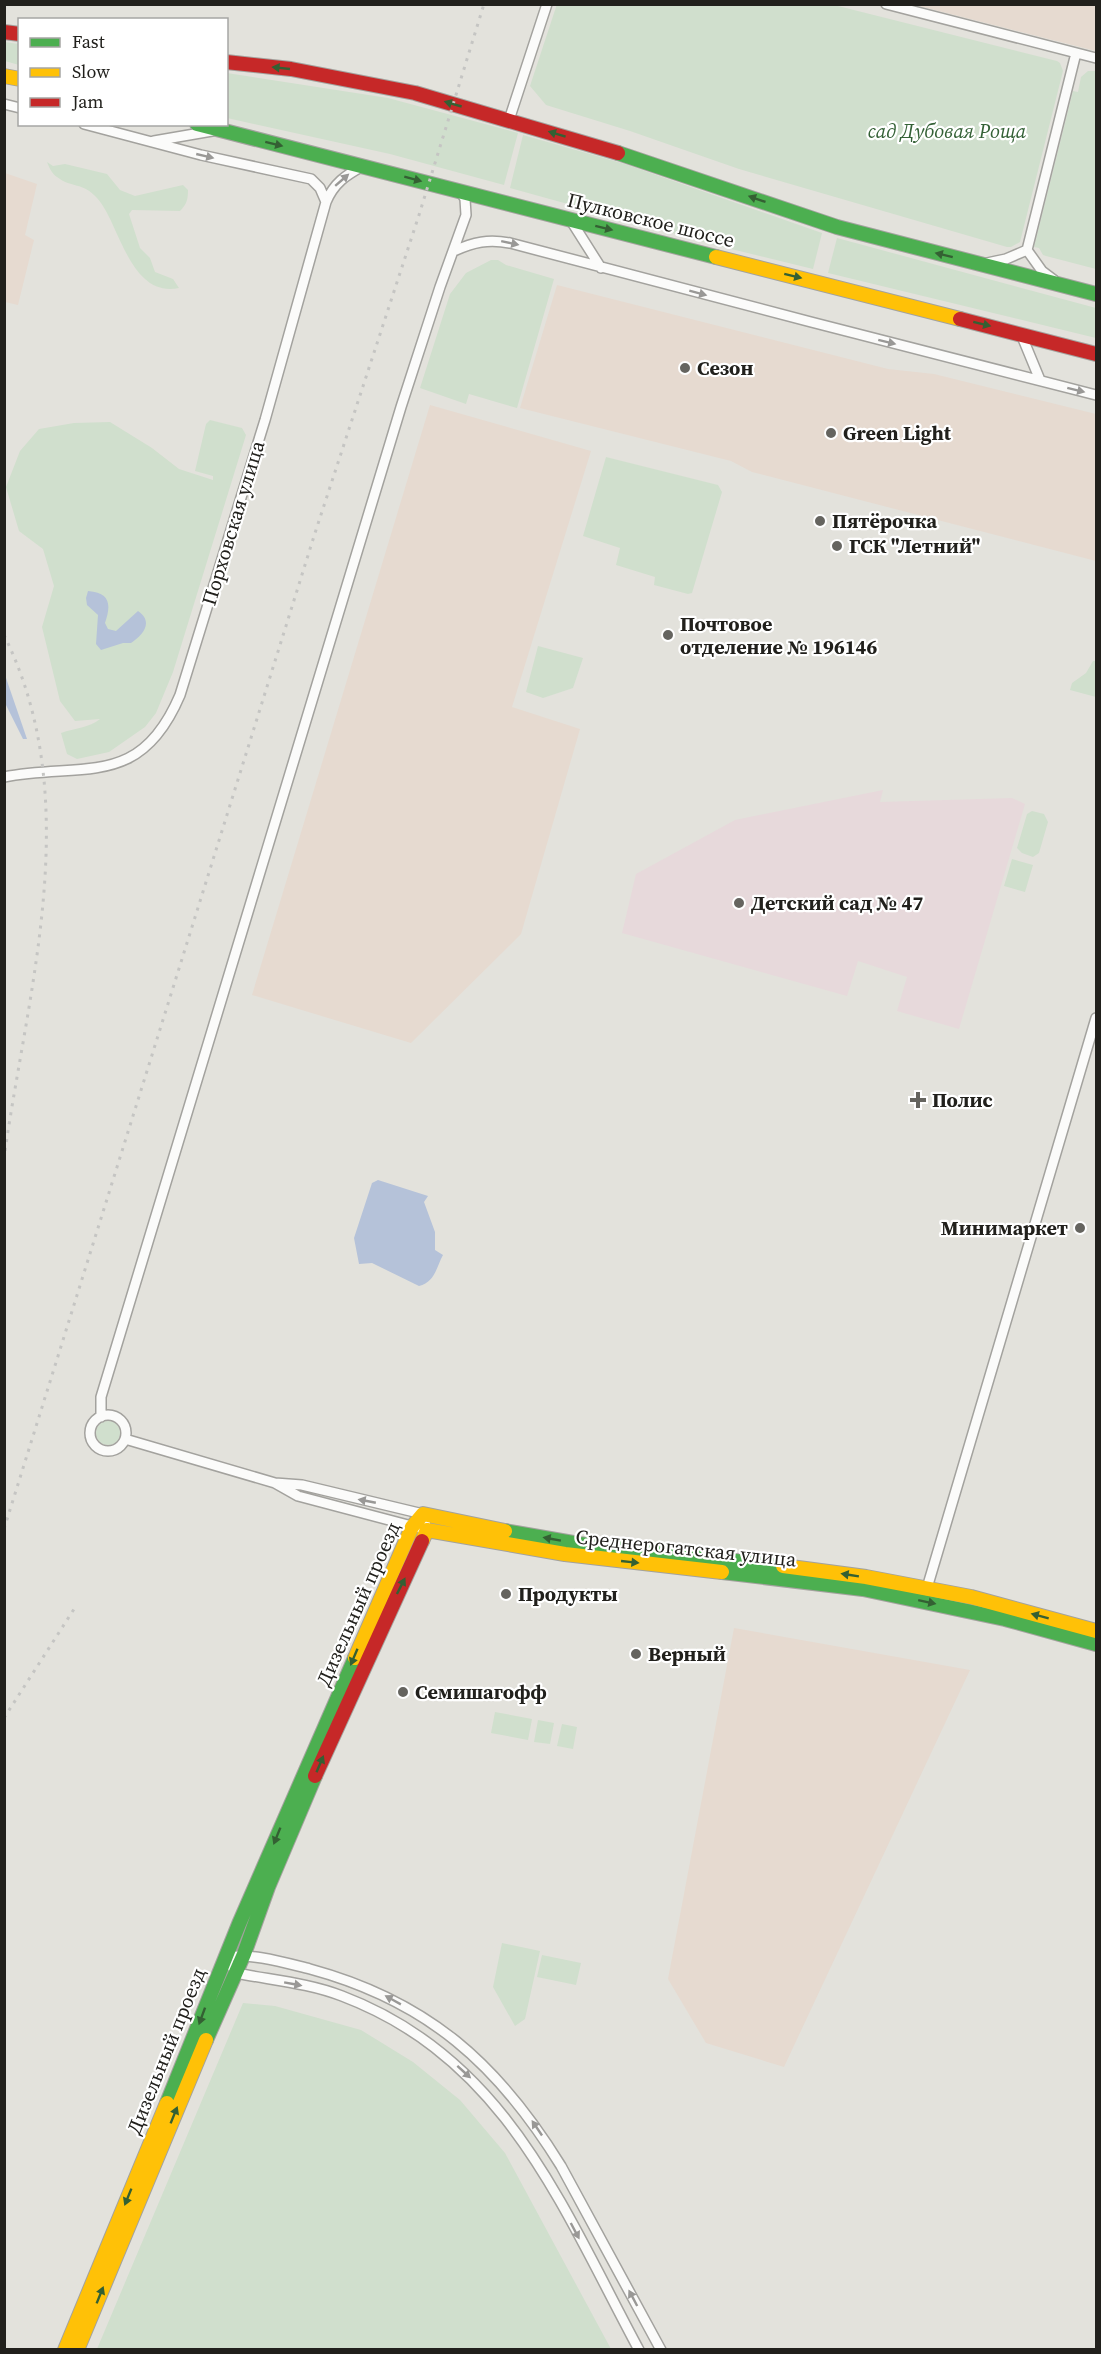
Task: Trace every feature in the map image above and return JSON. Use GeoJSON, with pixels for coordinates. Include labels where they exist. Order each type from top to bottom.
{"type":"FeatureCollection","features":[{"type":"Feature","properties":{"kind":"street"},"geometry":{"type":"LineString","coordinates":[[509,120],[547,4]]}},
{"type":"Feature","properties":{"kind":"street"},"geometry":{"type":"LineString","coordinates":[[886,4],[1096,58]]}},
{"type":"Feature","properties":{"kind":"street"},"geometry":{"type":"LineString","coordinates":[[1061,285],[1042,271],[1027,250],[1076,53]]}},
{"type":"Feature","properties":{"kind":"street"},"geometry":{"type":"LineString","coordinates":[[228,62],[291,69],[387,86],[646,161],[837,227],[1096,294]]}},
{"type":"Feature","properties":{"kind":"street"},"geometry":{"type":"LineString","coordinates":[[92,126],[201,155],[311,179],[320,188],[326,202]]}},
{"type":"Feature","properties":{"kind":"street","name":"Пулковское шоссе"},"geometry":{"type":"LineString","coordinates":[[204,126],[1096,354]]}},
{"type":"Feature","properties":{"kind":"street"},"geometry":{"type":"LineString","coordinates":[[149,141],[219,130]]}},
{"type":"Feature","properties":{"kind":"street","name":"Порховская улица"},"geometry":{"type":"LineString","coordinates":[[4,777],[113,765],[153,741],[164,728],[180,694],[250,466],[326,202],[338,181],[364,166]]}},
{"type":"Feature","properties":{"kind":"street"},"geometry":{"type":"LineString","coordinates":[[100,1417],[101,1397],[401,407],[440,286],[466,215],[465,199],[461,192]]}},
{"type":"Feature","properties":{"kind":"street"},"geometry":{"type":"LineString","coordinates":[[570,219],[601,268]]}},
{"type":"Feature","properties":{"kind":"street"},"geometry":{"type":"LineString","coordinates":[[454,251],[471,243],[497,240],[1096,395]]}},
{"type":"Feature","properties":{"kind":"street"},"geometry":{"type":"LineString","coordinates":[[978,264],[1006,259],[1027,250]]}},
{"type":"Feature","properties":{"kind":"street"},"geometry":{"type":"LineString","coordinates":[[1021,334],[1040,381]]}},
{"type":"Feature","properties":{"kind":"street"},"geometry":{"type":"LineString","coordinates":[[927,1588],[1096,1018]]}},
{"type":"Feature","properties":{"kind":"street"},"geometry":{"type":"LineString","coordinates":[[111,1415],[120,1420],[125,1429],[125,1439],[119,1447],[110,1451],[96,1447],[90,1433],[93,1423],[100,1417],[111,1415]]}},
{"type":"Feature","properties":{"kind":"street","name":"Среднерогатская улица"},"geometry":{"type":"LineString","coordinates":[[125,1439],[275,1483],[302,1485],[472,1526],[579,1544],[818,1570],[927,1588],[971,1597],[1096,1631]]}},
{"type":"Feature","properties":{"kind":"street","name":"Среднерогатская улица"},"geometry":{"type":"LineString","coordinates":[[275,1483],[298,1496],[427,1530],[565,1554],[863,1589],[1005,1619],[1096,1644]]}},
{"type":"Feature","properties":{"kind":"street","name":"Дизельный проезд"},"geometry":{"type":"LineString","coordinates":[[65,2349],[225,1957],[314,1748],[412,1527],[423,1514]]}},
{"type":"Feature","properties":{"kind":"street","name":"Дизельный проезд"},"geometry":{"type":"LineString","coordinates":[[77,2349],[211,2027],[244,1954],[268,1887],[325,1752],[427,1530],[423,1514]]}},
{"type":"Feature","properties":{"kind":"street"},"geometry":{"type":"LineString","coordinates":[[639,2349],[544,2173],[506,2117],[475,2082],[425,2041],[367,2007],[340,1995],[236,1973],[225,1957],[244,1954],[344,1978],[366,1987],[423,2018],[452,2037],[475,2057],[513,2096],[544,2139],[661,2349]]}},
{"type":"Feature","properties":{"kind":"shaded area"},"geometry":{"type":"Polygon","coordinates":[[[915,5],[1096,5],[1096,51],[915,5]]]}},
{"type":"Feature","properties":{"kind":"shaded area"},"geometry":{"type":"Polygon","coordinates":[[[5,173],[37,184],[25,235],[34,240],[18,305],[5,302],[5,173]]]}},
{"type":"Feature","properties":{"kind":"shaded area"},"geometry":{"type":"Polygon","coordinates":[[[557,285],[888,369],[934,374],[1096,414],[1096,561],[752,472],[731,461],[520,408],[557,285]]]}},
{"type":"Feature","properties":{"kind":"shaded area"},"geometry":{"type":"Polygon","coordinates":[[[430,405],[591,451],[512,707],[580,729],[521,934],[411,1043],[252,995],[430,405]]]}},
{"type":"Feature","properties":{"kind":"shaded area"},"geometry":{"type":"Polygon","coordinates":[[[883,790],[880,802],[1012,798],[1025,804],[959,1029],[897,1011],[907,977],[858,961],[847,996],[622,933],[636,874],[735,820],[883,790]]]}},
{"type":"Feature","properties":{"kind":"shaded area"},"geometry":{"type":"Polygon","coordinates":[[[734,1628],[970,1670],[784,2067],[706,2043],[668,1979],[734,1628]]]}},
{"type":"Feature","properties":{"kind":"green space","name":"сад Дубовая Роща"},"geometry":{"type":"Polygon","coordinates":[[[557,4],[834,5],[1057,61],[1063,71],[1020,242],[1007,247],[739,169],[546,105],[530,86],[557,4]]]}},
{"type":"Feature","properties":{"kind":"green space"},"geometry":{"type":"Polygon","coordinates":[[[4,42],[18,44],[18,65],[5,61],[4,42]]]}},
{"type":"Feature","properties":{"kind":"green space","name":"сад Дубовая Роща"},"geometry":{"type":"Polygon","coordinates":[[[1088,71],[1096,71],[1096,269],[1043,255],[1039,248],[1034,247],[1073,91],[1078,92],[1081,77],[1088,71]]]}},
{"type":"Feature","properties":{"kind":"green space"},"geometry":{"type":"Polygon","coordinates":[[[228,73],[388,98],[518,133],[504,185],[390,154],[228,118],[228,73]]]}},
{"type":"Feature","properties":{"kind":"green space"},"geometry":{"type":"Polygon","coordinates":[[[523,135],[625,164],[822,233],[813,269],[723,247],[510,188],[523,135]]]}},
{"type":"Feature","properties":{"kind":"green space"},"geometry":{"type":"Polygon","coordinates":[[[47,162],[53,166],[65,164],[107,174],[120,190],[135,196],[183,185],[188,190],[188,196],[186,204],[180,211],[132,210],[129,214],[140,248],[150,258],[155,272],[173,279],[179,288],[162,288],[148,282],[137,271],[97,198],[82,187],[67,183],[57,177],[47,162]]]}},
{"type":"Feature","properties":{"kind":"green space"},"geometry":{"type":"Polygon","coordinates":[[[837,238],[1096,308],[1096,338],[828,273],[837,238]]]}},
{"type":"Feature","properties":{"kind":"green space"},"geometry":{"type":"Polygon","coordinates":[[[491,260],[498,260],[506,265],[554,279],[517,408],[469,394],[466,404],[420,388],[450,294],[466,273],[491,260]]]}},
{"type":"Feature","properties":{"kind":"green space"},"geometry":{"type":"Polygon","coordinates":[[[210,420],[242,428],[246,435],[173,672],[156,713],[145,727],[109,752],[77,759],[67,754],[61,733],[87,726],[100,719],[75,721],[60,701],[42,627],[54,586],[43,549],[19,531],[6,487],[20,451],[39,429],[74,423],[110,422],[152,448],[179,469],[213,480],[213,476],[195,471],[206,424],[210,420]]]}},
{"type":"Feature","properties":{"kind":"green space"},"geometry":{"type":"Polygon","coordinates":[[[606,457],[718,485],[722,492],[692,593],[688,594],[654,585],[655,577],[616,565],[620,548],[583,536],[606,457]]]}},
{"type":"Feature","properties":{"kind":"green space"},"geometry":{"type":"Polygon","coordinates":[[[538,646],[583,658],[573,688],[543,698],[526,692],[538,646]]]}},
{"type":"Feature","properties":{"kind":"green space"},"geometry":{"type":"Polygon","coordinates":[[[1093,661],[1096,661],[1096,697],[1070,690],[1072,683],[1086,673],[1093,661]]]}},
{"type":"Feature","properties":{"kind":"green space"},"geometry":{"type":"Polygon","coordinates":[[[1032,811],[1044,814],[1048,822],[1039,853],[1033,857],[1022,853],[1017,848],[1027,814],[1032,811]]]}},
{"type":"Feature","properties":{"kind":"green space"},"geometry":{"type":"Polygon","coordinates":[[[1012,859],[1033,865],[1025,892],[1004,886],[1012,859]]]}},
{"type":"Feature","properties":{"kind":"green space"},"geometry":{"type":"Polygon","coordinates":[[[108,1421],[116,1425],[120,1433],[116,1441],[108,1445],[100,1441],[96,1433],[100,1425],[108,1421]]]}},
{"type":"Feature","properties":{"kind":"green space"},"geometry":{"type":"Polygon","coordinates":[[[495,1712],[532,1719],[528,1740],[491,1733],[495,1712]]]}},
{"type":"Feature","properties":{"kind":"green space"},"geometry":{"type":"Polygon","coordinates":[[[538,1720],[554,1723],[550,1744],[534,1742],[538,1720]]]}},
{"type":"Feature","properties":{"kind":"green space"},"geometry":{"type":"Polygon","coordinates":[[[562,1724],[577,1727],[573,1749],[557,1746],[562,1724]]]}},
{"type":"Feature","properties":{"kind":"green space"},"geometry":{"type":"Polygon","coordinates":[[[502,1943],[540,1951],[525,2019],[515,2026],[493,1987],[502,1943]]]}},
{"type":"Feature","properties":{"kind":"green space"},"geometry":{"type":"Polygon","coordinates":[[[542,1955],[581,1963],[576,1985],[537,1977],[542,1955]]]}},
{"type":"Feature","properties":{"kind":"green space"},"geometry":{"type":"Polygon","coordinates":[[[243,2003],[275,2006],[361,2030],[413,2062],[460,2100],[505,2153],[611,2349],[97,2349],[243,2003]]]}},
{"type":"Feature","properties":{"kind":"water"},"geometry":{"type":"Polygon","coordinates":[[[88,591],[105,597],[108,611],[105,623],[108,629],[116,631],[138,611],[143,615],[146,624],[143,632],[131,643],[123,643],[101,650],[96,644],[98,615],[87,605],[88,591]]]}},
{"type":"Feature","properties":{"kind":"water"},"geometry":{"type":"Polygon","coordinates":[[[5,675],[27,739],[23,739],[5,703],[5,675]]]}},
{"type":"Feature","properties":{"kind":"water"},"geometry":{"type":"Polygon","coordinates":[[[378,1180],[428,1196],[424,1202],[435,1232],[435,1250],[443,1255],[434,1274],[424,1284],[419,1286],[372,1263],[359,1264],[354,1238],[372,1183],[378,1180]]]}},
{"type":"Feature","properties":{"kind":"railway"},"geometry":{"type":"LineString","coordinates":[[4,1529],[315,533],[419,215],[484,4]]}},
{"type":"Feature","properties":{"kind":"railway"},"geometry":{"type":"LineString","coordinates":[[4,635],[29,698],[42,762],[46,828],[44,894],[36,961],[4,1158]]}},
{"type":"Feature","properties":{"kind":"railway"},"geometry":{"type":"LineString","coordinates":[[4,1718],[76,1606]]}},
{"type":"Feature","properties":{"kind":"traffic: fast"},"geometry":{"type":"LineString","coordinates":[[205,126],[716,257]]}},
{"type":"Feature","properties":{"kind":"traffic: fast"},"geometry":{"type":"LineString","coordinates":[[618,153],[837,227],[1096,294]]}},
{"type":"Feature","properties":{"kind":"traffic: fast"},"geometry":{"type":"LineString","coordinates":[[505,1531],[579,1544],[783,1566]]}},
{"type":"Feature","properties":{"kind":"traffic: fast"},"geometry":{"type":"LineString","coordinates":[[722,1572],[863,1589],[1005,1619],[1096,1644]]}},
{"type":"Feature","properties":{"kind":"traffic: fast"},"geometry":{"type":"LineString","coordinates":[[167,2103],[239,1924],[355,1658]]}},
{"type":"Feature","properties":{"kind":"traffic: fast"},"geometry":{"type":"LineString","coordinates":[[206,2040],[244,1954],[268,1887],[315,1776]]}},
{"type":"Feature","properties":{"kind":"traffic: slow"},"geometry":{"type":"LineString","coordinates":[[4,76],[18,79]]}},
{"type":"Feature","properties":{"kind":"traffic: slow"},"geometry":{"type":"LineString","coordinates":[[716,257],[960,319]]}},
{"type":"Feature","properties":{"kind":"traffic: slow"},"geometry":{"type":"LineString","coordinates":[[355,1658],[412,1527],[423,1514],[505,1531]]}},
{"type":"Feature","properties":{"kind":"traffic: slow"},"geometry":{"type":"LineString","coordinates":[[422,1541],[427,1530],[565,1554],[722,1572]]}},
{"type":"Feature","properties":{"kind":"traffic: slow"},"geometry":{"type":"LineString","coordinates":[[783,1566],[866,1577],[971,1597],[1096,1631]]}},
{"type":"Feature","properties":{"kind":"traffic: slow"},"geometry":{"type":"LineString","coordinates":[[77,2350],[206,2040]]}},
{"type":"Feature","properties":{"kind":"traffic: slow"},"geometry":{"type":"LineString","coordinates":[[65,2350],[167,2103]]}},
{"type":"Feature","properties":{"kind":"traffic: jam"},"geometry":{"type":"LineString","coordinates":[[4,32],[18,34]]}},
{"type":"Feature","properties":{"kind":"traffic: jam"},"geometry":{"type":"LineString","coordinates":[[228,62],[291,69],[415,93],[618,153]]}},
{"type":"Feature","properties":{"kind":"traffic: jam"},"geometry":{"type":"LineString","coordinates":[[960,319],[1096,354]]}},
{"type":"Feature","properties":{"kind":"traffic: jam"},"geometry":{"type":"LineString","coordinates":[[315,1776],[422,1541]]}},
{"type":"Feature","properties":{"kind":"place","name":"Сезон"},"geometry":{"type":"Point","coordinates":[685,368]}},
{"type":"Feature","properties":{"kind":"place","name":"Green Light"},"geometry":{"type":"Point","coordinates":[831,433]}},
{"type":"Feature","properties":{"kind":"place","name":"Пятёрочка"},"geometry":{"type":"Point","coordinates":[820,521]}},
{"type":"Feature","properties":{"kind":"place","name":"ГСК \"Летний\""},"geometry":{"type":"Point","coordinates":[837,546]}},
{"type":"Feature","properties":{"kind":"place","name":"Почтовое отделение № 196146"},"geometry":{"type":"Point","coordinates":[668,635]}},
{"type":"Feature","properties":{"kind":"place","name":"Детский сад № 47"},"geometry":{"type":"Point","coordinates":[739,903]}},
{"type":"Feature","properties":{"kind":"place","name":"Полис"},"geometry":{"type":"Point","coordinates":[918,1100]}},
{"type":"Feature","properties":{"kind":"place","name":"Минимаркет"},"geometry":{"type":"Point","coordinates":[1080,1228]}},
{"type":"Feature","properties":{"kind":"place","name":"Продукты"},"geometry":{"type":"Point","coordinates":[506,1594]}},
{"type":"Feature","properties":{"kind":"place","name":"Верный"},"geometry":{"type":"Point","coordinates":[636,1654]}},
{"type":"Feature","properties":{"kind":"place","name":"Семишагофф"},"geometry":{"type":"Point","coordinates":[403,1692]}}]}
